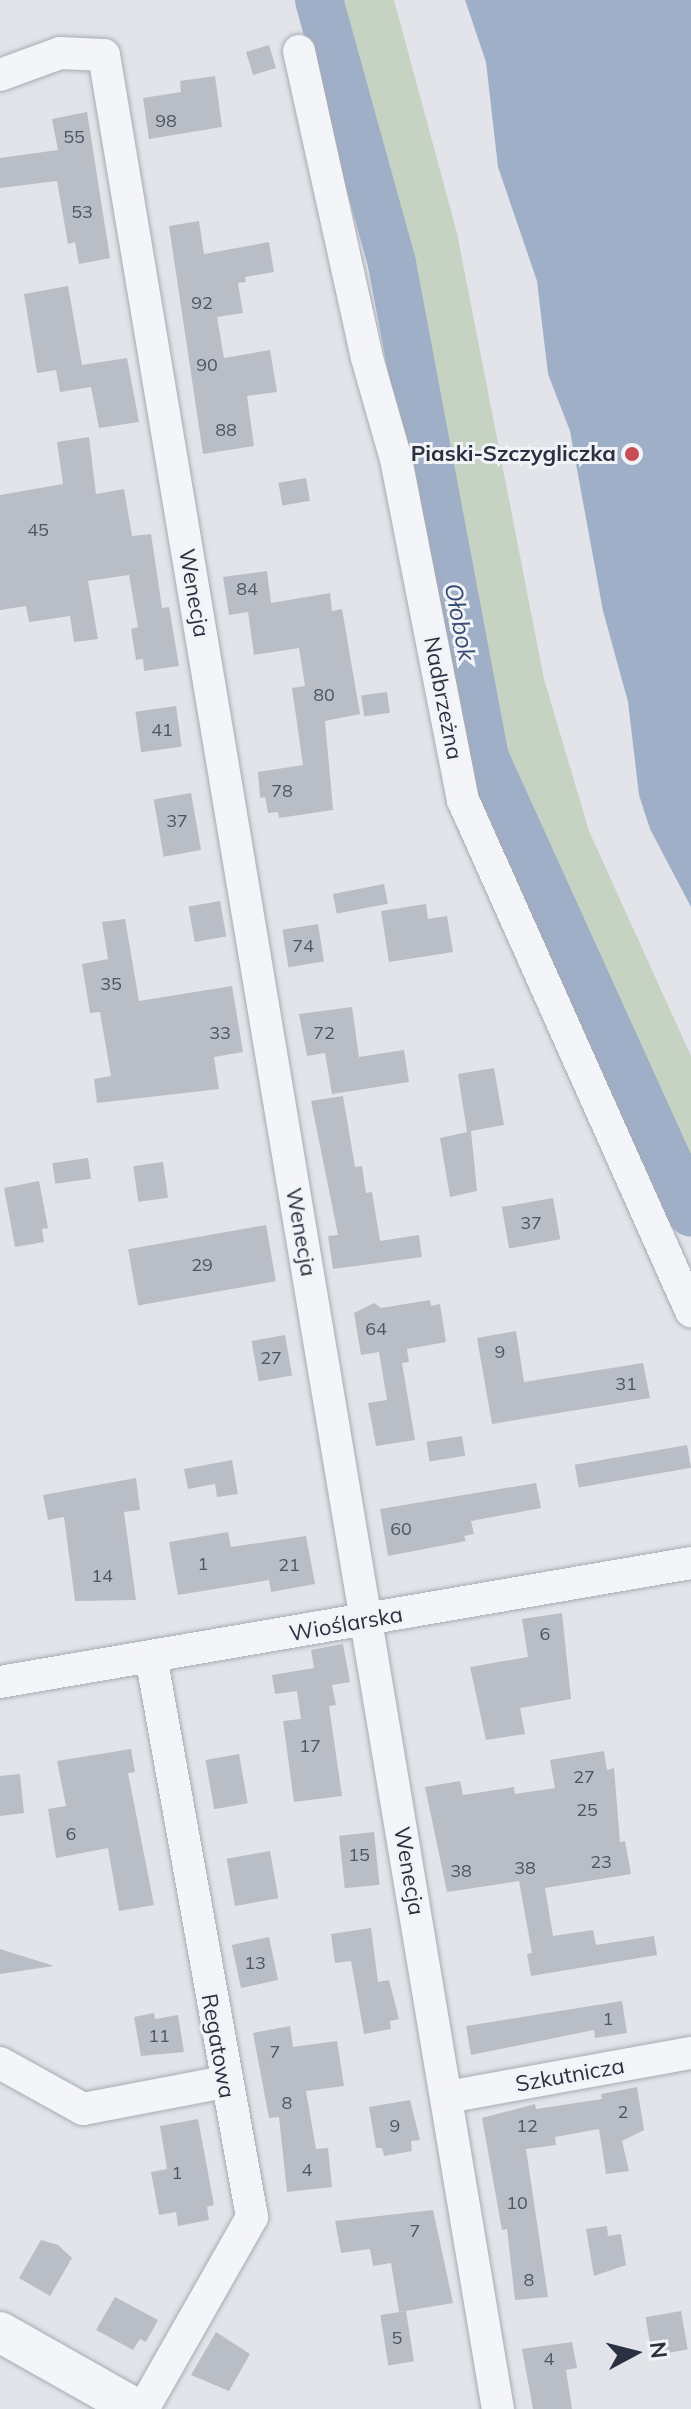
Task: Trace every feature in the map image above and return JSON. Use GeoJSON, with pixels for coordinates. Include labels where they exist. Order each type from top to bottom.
{"type":"FeatureCollection","features":[{"type":"Feature","properties":{"kind":"street","name":"Nadbrzeżna"},"geometry":{"type":"LineString","coordinates":[[299,51],[367,358],[396,459],[463,800],[691,1311]]}},
{"type":"Feature","properties":{"kind":"street","name":"Wenecja"},"geometry":{"type":"LineString","coordinates":[[0,75],[60,53],[104,55],[498,2409]]}},
{"type":"Feature","properties":{"kind":"street","name":"Wioślarska"},"geometry":{"type":"LineString","coordinates":[[0,1682],[691,1563]]}},
{"type":"Feature","properties":{"kind":"street","name":"Regatowa"},"geometry":{"type":"LineString","coordinates":[[143,2409],[252,2217],[224,2082],[151,1656]]}},
{"type":"Feature","properties":{"kind":"street","name":"Szkutnicza"},"geometry":{"type":"LineString","coordinates":[[448,2097],[691,2053]]}},
{"type":"Feature","properties":{"kind":"street"},"geometry":{"type":"LineString","coordinates":[[0,2063],[83,2109],[224,2082]]}},
{"type":"Feature","properties":{"kind":"street"},"geometry":{"type":"LineString","coordinates":[[0,2332],[136,2409]]}},
{"type":"Feature","properties":{"kind":"green space"},"geometry":{"type":"Polygon","coordinates":[[[337,0],[394,0],[457,233],[544,679],[589,831],[691,1056],[691,1173],[591,967],[500,755],[451,496],[417,267],[337,0]]]}},
{"type":"Feature","properties":{"kind":"water","name":"Piaski-Szczygliczka"},"geometry":{"type":"Polygon","coordinates":[[[465,0],[691,0],[691,907],[650,829],[639,795],[628,702],[603,611],[570,431],[548,374],[537,281],[498,167],[486,62],[465,0]]]}},
{"type":"Feature","properties":{"kind":"building"},"geometry":{"type":"Polygon","coordinates":[[[269,45],[276,68],[253,75],[246,52],[269,45]]]}},
{"type":"Feature","properties":{"kind":"building"},"geometry":{"type":"Polygon","coordinates":[[[215,76],[222,127],[149,139],[143,98],[181,92],[180,81],[215,76]]]}},
{"type":"Feature","properties":{"kind":"building"},"geometry":{"type":"Polygon","coordinates":[[[87,112],[110,258],[79,264],[75,242],[68,244],[57,181],[0,188],[0,158],[58,150],[52,119],[87,112]]]}},
{"type":"Feature","properties":{"kind":"building"},"geometry":{"type":"Polygon","coordinates":[[[199,221],[204,254],[269,242],[274,272],[245,277],[246,282],[238,283],[243,313],[217,317],[224,358],[270,350],[277,392],[247,396],[254,446],[203,454],[169,226],[199,221]]]}},
{"type":"Feature","properties":{"kind":"building"},"geometry":{"type":"Polygon","coordinates":[[[68,286],[82,365],[127,358],[139,422],[99,428],[91,387],[60,392],[56,370],[37,373],[24,294],[68,286]]]}},
{"type":"Feature","properties":{"kind":"building"},"geometry":{"type":"Polygon","coordinates":[[[89,437],[96,494],[124,489],[132,536],[151,534],[162,608],[169,607],[179,666],[144,671],[143,659],[136,660],[131,629],[138,627],[129,575],[88,581],[98,639],[74,642],[70,616],[29,622],[26,606],[0,610],[0,495],[63,484],[57,442],[89,437]]]}},
{"type":"Feature","properties":{"kind":"building"},"geometry":{"type":"Polygon","coordinates":[[[306,478],[310,501],[282,506],[278,483],[306,478]]]}},
{"type":"Feature","properties":{"kind":"building"},"geometry":{"type":"Polygon","coordinates":[[[267,571],[271,603],[330,593],[332,611],[342,609],[360,714],[325,721],[333,810],[279,818],[278,812],[268,813],[265,797],[260,798],[258,772],[303,765],[292,688],[305,686],[299,648],[254,655],[248,612],[229,615],[223,577],[267,571]]]}},
{"type":"Feature","properties":{"kind":"building"},"geometry":{"type":"Polygon","coordinates":[[[387,692],[390,713],[364,716],[361,696],[387,692]]]}},
{"type":"Feature","properties":{"kind":"building"},"geometry":{"type":"Polygon","coordinates":[[[176,706],[182,747],[141,752],[135,712],[176,706]]]}},
{"type":"Feature","properties":{"kind":"building"},"geometry":{"type":"Polygon","coordinates":[[[191,793],[201,850],[164,857],[154,800],[191,793]]]}},
{"type":"Feature","properties":{"kind":"building"},"geometry":{"type":"Polygon","coordinates":[[[384,884],[388,904],[337,914],[333,894],[384,884]]]}},
{"type":"Feature","properties":{"kind":"building"},"geometry":{"type":"Polygon","coordinates":[[[220,901],[226,936],[195,942],[188,907],[220,901]]]}},
{"type":"Feature","properties":{"kind":"building"},"geometry":{"type":"Polygon","coordinates":[[[426,904],[428,919],[447,916],[453,952],[389,962],[381,911],[426,904]]]}},
{"type":"Feature","properties":{"kind":"building"},"geometry":{"type":"Polygon","coordinates":[[[125,919],[139,1001],[232,986],[243,1052],[214,1057],[219,1089],[97,1103],[94,1079],[111,1076],[100,1012],[90,1013],[82,964],[108,959],[102,922],[125,919]]]}},
{"type":"Feature","properties":{"kind":"building"},"geometry":{"type":"Polygon","coordinates":[[[318,924],[324,962],[288,967],[282,930],[318,924]]]}},
{"type":"Feature","properties":{"kind":"building"},"geometry":{"type":"Polygon","coordinates":[[[352,1007],[359,1057],[404,1050],[409,1082],[332,1094],[325,1053],[307,1056],[299,1014],[352,1007]]]}},
{"type":"Feature","properties":{"kind":"building"},"geometry":{"type":"Polygon","coordinates":[[[494,1068],[504,1125],[471,1131],[477,1191],[450,1197],[440,1138],[467,1132],[458,1074],[494,1068]]]}},
{"type":"Feature","properties":{"kind":"building"},"geometry":{"type":"Polygon","coordinates":[[[343,1096],[355,1167],[362,1166],[366,1193],[372,1192],[380,1241],[419,1235],[422,1257],[333,1269],[328,1236],[338,1235],[311,1101],[343,1096]]]}},
{"type":"Feature","properties":{"kind":"building"},"geometry":{"type":"Polygon","coordinates":[[[88,1158],[91,1179],[55,1184],[52,1163],[88,1158]]]}},
{"type":"Feature","properties":{"kind":"building"},"geometry":{"type":"Polygon","coordinates":[[[163,1162],[168,1198],[138,1202],[133,1166],[163,1162]]]}},
{"type":"Feature","properties":{"kind":"building"},"geometry":{"type":"Polygon","coordinates":[[[39,1181],[48,1228],[42,1229],[44,1242],[15,1247],[4,1188],[39,1181]]]}},
{"type":"Feature","properties":{"kind":"building"},"geometry":{"type":"Polygon","coordinates":[[[553,1198],[560,1239],[509,1248],[502,1207],[553,1198]]]}},
{"type":"Feature","properties":{"kind":"building"},"geometry":{"type":"Polygon","coordinates":[[[266,1225],[276,1281],[138,1305],[128,1249],[266,1225]]]}},
{"type":"Feature","properties":{"kind":"building"},"geometry":{"type":"Polygon","coordinates":[[[430,1300],[431,1306],[440,1304],[446,1342],[407,1349],[409,1362],[402,1363],[415,1440],[376,1446],[368,1403],[387,1400],[379,1352],[361,1355],[354,1313],[374,1303],[381,1308],[430,1300]]]}},
{"type":"Feature","properties":{"kind":"building"},"geometry":{"type":"Polygon","coordinates":[[[516,1331],[524,1382],[643,1363],[650,1398],[492,1424],[477,1338],[516,1331]]]}},
{"type":"Feature","properties":{"kind":"building"},"geometry":{"type":"Polygon","coordinates":[[[285,1335],[292,1375],[259,1381],[252,1341],[285,1335]]]}},
{"type":"Feature","properties":{"kind":"building"},"geometry":{"type":"Polygon","coordinates":[[[462,1436],[465,1456],[430,1461],[426,1442],[462,1436]]]}},
{"type":"Feature","properties":{"kind":"building"},"geometry":{"type":"Polygon","coordinates":[[[687,1445],[691,1468],[579,1487],[575,1465],[687,1445]]]}},
{"type":"Feature","properties":{"kind":"building"},"geometry":{"type":"Polygon","coordinates":[[[232,1460],[238,1494],[217,1497],[215,1484],[188,1489],[184,1469],[232,1460]]]}},
{"type":"Feature","properties":{"kind":"building"},"geometry":{"type":"Polygon","coordinates":[[[136,1478],[140,1510],[124,1512],[136,1600],[75,1601],[64,1517],[48,1520],[43,1495],[136,1478]]]}},
{"type":"Feature","properties":{"kind":"building"},"geometry":{"type":"Polygon","coordinates":[[[536,1483],[541,1508],[471,1521],[474,1534],[464,1536],[466,1541],[388,1556],[380,1509],[536,1483]]]}},
{"type":"Feature","properties":{"kind":"building"},"geometry":{"type":"Polygon","coordinates":[[[228,1532],[231,1547],[306,1536],[315,1584],[271,1592],[269,1580],[178,1595],[169,1542],[228,1532]]]}},
{"type":"Feature","properties":{"kind":"building"},"geometry":{"type":"Polygon","coordinates":[[[562,1613],[571,1699],[520,1708],[525,1734],[486,1740],[470,1667],[528,1657],[522,1619],[562,1613]]]}},
{"type":"Feature","properties":{"kind":"building"},"geometry":{"type":"Polygon","coordinates":[[[343,1644],[350,1682],[332,1685],[336,1705],[329,1706],[342,1796],[294,1802],[283,1721],[301,1719],[297,1691],[275,1694],[272,1675],[314,1668],[311,1650],[343,1644]]]}},
{"type":"Feature","properties":{"kind":"building"},"geometry":{"type":"Polygon","coordinates":[[[131,1749],[135,1772],[128,1773],[154,1905],[119,1911],[108,1848],[56,1858],[48,1809],[66,1806],[57,1761],[131,1749]]]}},
{"type":"Feature","properties":{"kind":"building"},"geometry":{"type":"Polygon","coordinates":[[[604,1751],[607,1770],[614,1768],[620,1842],[625,1841],[631,1874],[545,1888],[553,1936],[593,1930],[596,1945],[654,1936],[657,1955],[531,1976],[527,1954],[532,1953],[519,1881],[447,1892],[425,1787],[460,1781],[463,1795],[514,1787],[515,1794],[555,1788],[550,1760],[604,1751]]]}},
{"type":"Feature","properties":{"kind":"building"},"geometry":{"type":"Polygon","coordinates":[[[239,1754],[248,1803],[214,1809],[206,1760],[239,1754]]]}},
{"type":"Feature","properties":{"kind":"building"},"geometry":{"type":"Polygon","coordinates":[[[20,1774],[24,1813],[0,1816],[0,1776],[20,1774]]]}},
{"type":"Feature","properties":{"kind":"building"},"geometry":{"type":"Polygon","coordinates":[[[374,1832],[380,1885],[345,1888],[339,1836],[374,1832]]]}},
{"type":"Feature","properties":{"kind":"building"},"geometry":{"type":"Polygon","coordinates":[[[270,1851],[278,1898],[235,1906],[227,1859],[270,1851]]]}},
{"type":"Feature","properties":{"kind":"building"},"geometry":{"type":"Polygon","coordinates":[[[371,1928],[378,1982],[389,1980],[399,2019],[390,2021],[391,2029],[364,2034],[351,1961],[335,1963],[331,1934],[371,1928]]]}},
{"type":"Feature","properties":{"kind":"building"},"geometry":{"type":"Polygon","coordinates":[[[269,1937],[278,1980],[241,1988],[232,1945],[269,1937]]]}},
{"type":"Feature","properties":{"kind":"building"},"geometry":{"type":"Polygon","coordinates":[[[0,1949],[54,1966],[0,1974],[0,1949]]]}},
{"type":"Feature","properties":{"kind":"building"},"geometry":{"type":"Polygon","coordinates":[[[622,2001],[627,2033],[595,2038],[594,2030],[471,2055],[466,2026],[622,2001]]]}},
{"type":"Feature","properties":{"kind":"building"},"geometry":{"type":"Polygon","coordinates":[[[154,2013],[155,2019],[178,2015],[184,2052],[141,2056],[134,2017],[154,2013]]]}},
{"type":"Feature","properties":{"kind":"building"},"geometry":{"type":"Polygon","coordinates":[[[290,2026],[293,2047],[337,2041],[344,2086],[306,2091],[316,2149],[328,2148],[332,2187],[287,2192],[279,2117],[269,2118],[253,2033],[290,2026]]]}},
{"type":"Feature","properties":{"kind":"building"},"geometry":{"type":"Polygon","coordinates":[[[637,2087],[644,2130],[622,2141],[629,2171],[606,2174],[599,2129],[555,2137],[556,2145],[526,2149],[548,2297],[515,2300],[507,2229],[502,2230],[482,2118],[535,2104],[536,2109],[602,2099],[601,2094],[637,2087]]]}},
{"type":"Feature","properties":{"kind":"building"},"geometry":{"type":"Polygon","coordinates":[[[410,2100],[420,2140],[411,2141],[412,2151],[384,2156],[382,2148],[376,2148],[369,2107],[410,2100]]]}},
{"type":"Feature","properties":{"kind":"building"},"geometry":{"type":"Polygon","coordinates":[[[198,2119],[214,2205],[207,2207],[209,2220],[178,2226],[176,2212],[159,2215],[151,2172],[167,2169],[160,2126],[198,2119]]]}},
{"type":"Feature","properties":{"kind":"building"},"geometry":{"type":"Polygon","coordinates":[[[433,2210],[453,2303],[399,2312],[391,2263],[373,2266],[370,2249],[341,2253],[335,2221],[433,2210]]]}},
{"type":"Feature","properties":{"kind":"building"},"geometry":{"type":"Polygon","coordinates":[[[607,2226],[608,2236],[621,2234],[626,2265],[594,2276],[586,2229],[607,2226]]]}},
{"type":"Feature","properties":{"kind":"building"},"geometry":{"type":"Polygon","coordinates":[[[41,2240],[58,2245],[72,2258],[50,2296],[19,2278],[41,2240]]]}},
{"type":"Feature","properties":{"kind":"building"},"geometry":{"type":"Polygon","coordinates":[[[115,2297],[158,2320],[146,2342],[140,2339],[133,2350],[96,2330],[115,2297]]]}},
{"type":"Feature","properties":{"kind":"building"},"geometry":{"type":"Polygon","coordinates":[[[406,2311],[414,2361],[388,2365],[380,2315],[406,2311]]]}},
{"type":"Feature","properties":{"kind":"building"},"geometry":{"type":"Polygon","coordinates":[[[681,2311],[688,2349],[652,2356],[646,2317],[681,2311]]]}},
{"type":"Feature","properties":{"kind":"building"},"geometry":{"type":"Polygon","coordinates":[[[216,2332],[250,2354],[229,2391],[191,2375],[216,2332]]]}},
{"type":"Feature","properties":{"kind":"building"},"geometry":{"type":"Polygon","coordinates":[[[572,2342],[577,2368],[566,2370],[572,2409],[533,2409],[522,2349],[572,2342]]]}},
{"type":"Feature","properties":{"kind":"waterway","name":"Ołobok"},"geometry":{"type":"LineString","coordinates":[[319,0],[392,264],[485,758],[691,1213]]}},
{"type":"Feature","properties":{"kind":"place","name":"Piaski-Szczygliczka"},"geometry":{"type":"Point","coordinates":[632,454]}}]}
